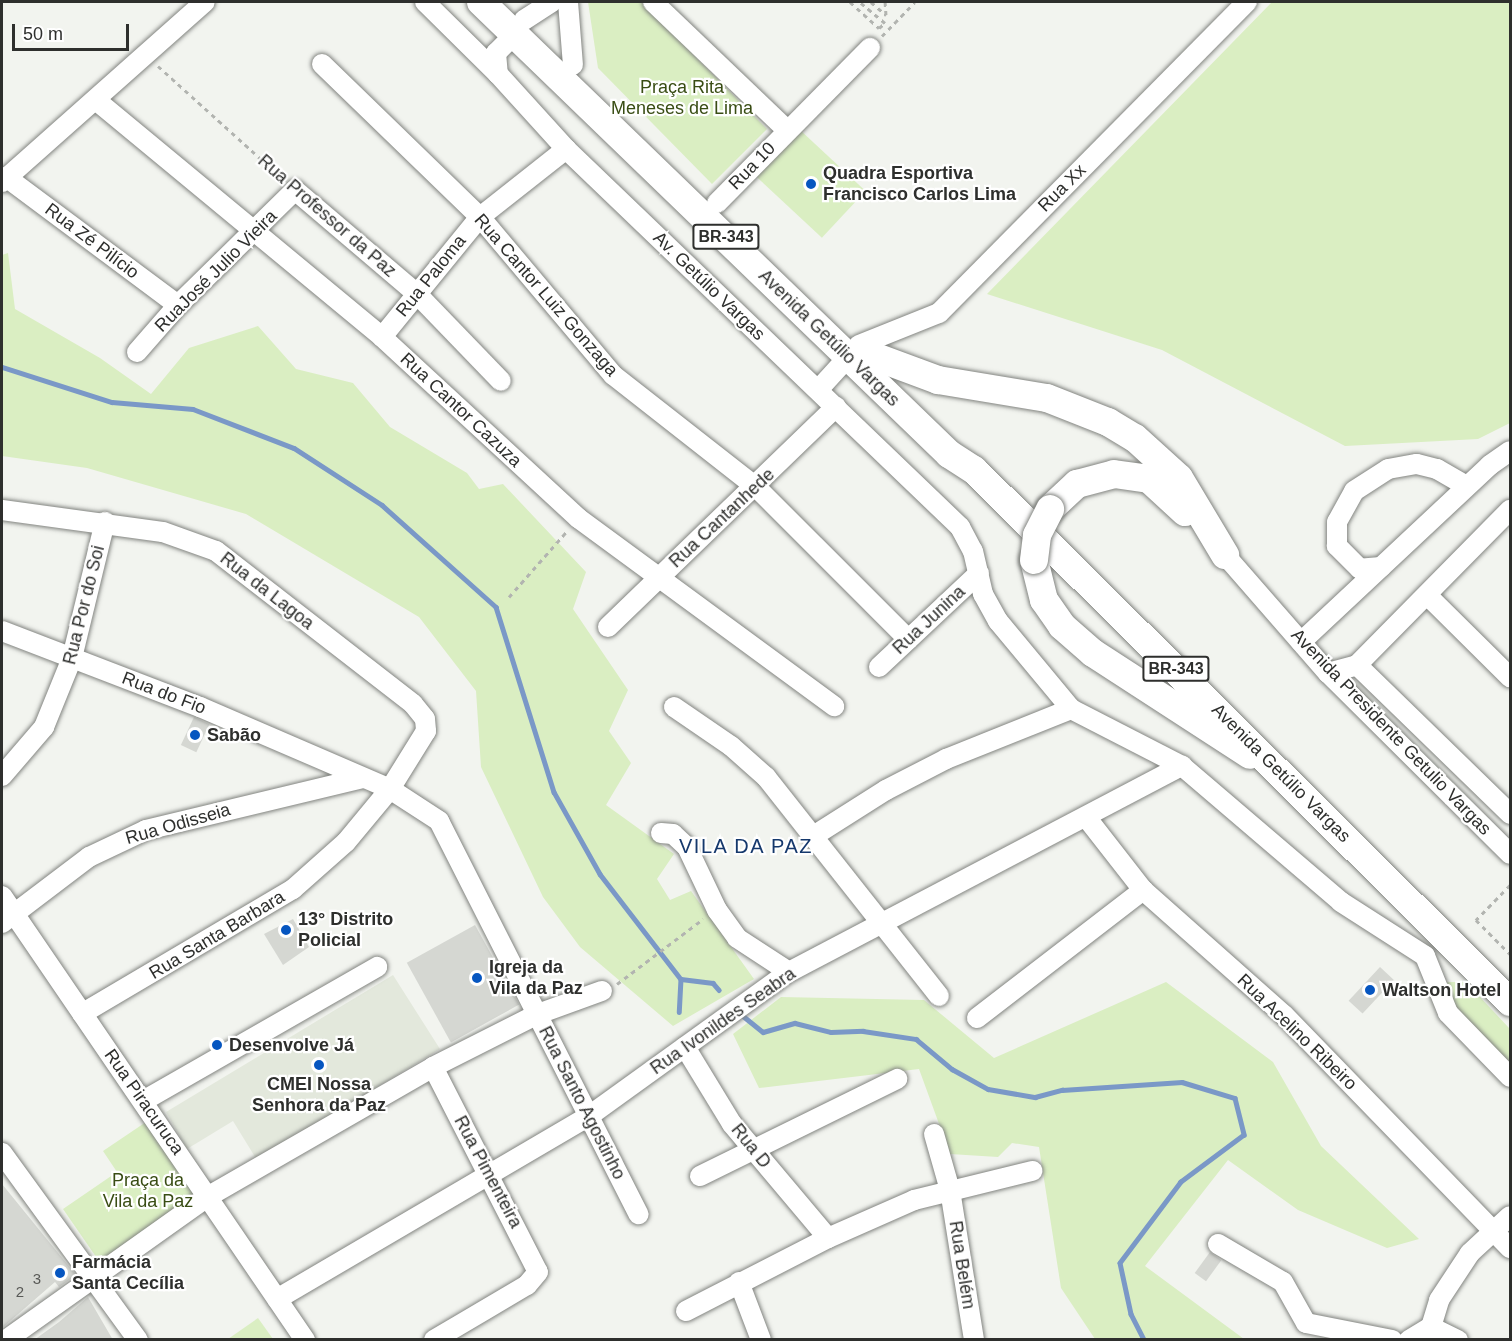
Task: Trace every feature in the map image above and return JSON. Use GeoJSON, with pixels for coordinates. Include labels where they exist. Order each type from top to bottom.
{"type":"FeatureCollection","features":[{"type":"Feature","properties":{"kind":"highway","name":"Avenida Getúlio Vargas"},"geometry":{"type":"LineString","coordinates":[[481,2],[514,18],[573,65],[717,202],[858,352]]}},
{"type":"Feature","properties":{"kind":"highway","name":"Avenida Getúlio Vargas"},"geometry":{"type":"LineString","coordinates":[[514,18],[858,352],[960,444],[974,470],[1284,775],[1435,947],[1510,1002]]}},
{"type":"Feature","properties":{"kind":"highway"},"geometry":{"type":"LineString","coordinates":[[858,352],[938,380],[1047,398],[1108,422],[1135,438],[1179,478],[1225,555]]}},
{"type":"Feature","properties":{"kind":"highway"},"geometry":{"type":"LineString","coordinates":[[1225,555],[1163,487],[1134,475],[1114,474],[1077,484],[1050,509],[1037,535],[1034,560],[1044,600],[1062,626],[1093,653],[1214,735],[1284,775]]}},
{"type":"Feature","properties":{"kind":"street"},"geometry":{"type":"LineString","coordinates":[[4,179],[147,57],[205,2]]}},
{"type":"Feature","properties":{"kind":"street","name":"Av. Getúlio Vargas"},"geometry":{"type":"LineString","coordinates":[[425,2],[498,74],[566,148],[960,527],[979,573]]}},
{"type":"Feature","properties":{"kind":"street"},"geometry":{"type":"LineString","coordinates":[[498,74],[496,53],[514,18],[552,2]]}},
{"type":"Feature","properties":{"kind":"street"},"geometry":{"type":"LineString","coordinates":[[568,2],[573,65]]}},
{"type":"Feature","properties":{"kind":"street"},"geometry":{"type":"LineString","coordinates":[[653,2],[788,130]]}},
{"type":"Feature","properties":{"kind":"street","name":"Rua Xx"},"geometry":{"type":"LineString","coordinates":[[858,352],[939,314],[1247,2]]}},
{"type":"Feature","properties":{"kind":"street","name":"Rua 10"},"geometry":{"type":"LineString","coordinates":[[717,202],[870,48]]}},
{"type":"Feature","properties":{"kind":"street","name":"Rua Cantor Luiz Gonzaga"},"geometry":{"type":"LineString","coordinates":[[322,64],[480,217],[613,375],[757,488],[908,639]]}},
{"type":"Feature","properties":{"kind":"street","name":"Rua Cantor Cazuza"},"geometry":{"type":"LineString","coordinates":[[97,101],[253,234],[382,337],[578,518],[656,580],[834,706]]}},
{"type":"Feature","properties":{"kind":"street","name":"Rua Paloma"},"geometry":{"type":"LineString","coordinates":[[382,337],[480,217],[566,148]]}},
{"type":"Feature","properties":{"kind":"street","name":"Rua Zé Pilício"},"geometry":{"type":"LineString","coordinates":[[4,179],[178,305]]}},
{"type":"Feature","properties":{"kind":"street","name":"RuaJosé Julio Vieira"},"geometry":{"type":"LineString","coordinates":[[137,352],[178,305],[253,234],[295,190]]}},
{"type":"Feature","properties":{"kind":"street","name":"Rua Professor da Paz"},"geometry":{"type":"LineString","coordinates":[[295,190],[416,293],[501,381]]}},
{"type":"Feature","properties":{"kind":"street"},"geometry":{"type":"LineString","coordinates":[[818,390],[858,352]]}},
{"type":"Feature","properties":{"kind":"street","name":"Rua Cantanhede"},"geometry":{"type":"LineString","coordinates":[[608,627],[757,488],[836,408]]}},
{"type":"Feature","properties":{"kind":"street"},"geometry":{"type":"LineString","coordinates":[[1301,642],[1467,486],[1510,451]]}},
{"type":"Feature","properties":{"kind":"street"},"geometry":{"type":"LineString","coordinates":[[1381,567],[1360,569],[1337,546],[1337,522],[1354,491],[1382,472],[1409,464],[1437,469],[1467,486]]}},
{"type":"Feature","properties":{"kind":"street","name":"Rua da Lagoa"},"geometry":{"type":"LineString","coordinates":[[2,510],[105,522],[164,532],[216,551],[413,704],[425,719],[426,731],[390,789]]}},
{"type":"Feature","properties":{"kind":"street"},"geometry":{"type":"LineString","coordinates":[[1328,673],[1357,666],[1510,510]]}},
{"type":"Feature","properties":{"kind":"street","name":"Rua Por do Soi"},"geometry":{"type":"LineString","coordinates":[[2,776],[44,727],[72,658],[105,522]]}},
{"type":"Feature","properties":{"kind":"street","name":"Avenida Presidente Getulio Vargas"},"geometry":{"type":"LineString","coordinates":[[1225,555],[1328,673],[1510,854]]}},
{"type":"Feature","properties":{"kind":"street"},"geometry":{"type":"LineString","coordinates":[[979,573],[983,594],[998,621],[1071,709],[1182,766],[1341,902],[1435,947],[1448,1013],[1510,1077]]}},
{"type":"Feature","properties":{"kind":"street","name":"Rua Junina"},"geometry":{"type":"LineString","coordinates":[[879,667],[979,573]]}},
{"type":"Feature","properties":{"kind":"street"},"geometry":{"type":"LineString","coordinates":[[1427,595],[1510,677]]}},
{"type":"Feature","properties":{"kind":"street","name":"Rua do Fio"},"geometry":{"type":"LineString","coordinates":[[2,631],[200,707],[390,789]]}},
{"type":"Feature","properties":{"kind":"street"},"geometry":{"type":"LineString","coordinates":[[1357,666],[1510,814]]}},
{"type":"Feature","properties":{"kind":"street"},"geometry":{"type":"LineString","coordinates":[[674,707],[732,746],[766,777],[816,835],[939,996]]}},
{"type":"Feature","properties":{"kind":"street"},"geometry":{"type":"LineString","coordinates":[[816,835],[886,790],[946,759],[1071,709]]}},
{"type":"Feature","properties":{"kind":"street"},"geometry":{"type":"LineString","coordinates":[[1424,769],[1443,749]]}},
{"type":"Feature","properties":{"kind":"street","name":"Rua Ivonildes Seabra"},"geometry":{"type":"LineString","coordinates":[[277,1299],[589,1116],[789,972],[1182,766]]}},
{"type":"Feature","properties":{"kind":"street","name":"Rua Odisseia"},"geometry":{"type":"LineString","coordinates":[[8,919],[89,857],[137,834],[363,778]]}},
{"type":"Feature","properties":{"kind":"street","name":"Rua Santa Barbara"},"geometry":{"type":"LineString","coordinates":[[82,1014],[294,890],[346,842],[390,789]]}},
{"type":"Feature","properties":{"kind":"street","name":"Rua Santo Agostinho"},"geometry":{"type":"LineString","coordinates":[[390,789],[439,821],[638,1214]]}},
{"type":"Feature","properties":{"kind":"street","name":"Rua Acelino Ribeiro"},"geometry":{"type":"LineString","coordinates":[[1086,817],[1143,890],[1284,1015],[1510,1248]]}},
{"type":"Feature","properties":{"kind":"street"},"geometry":{"type":"LineString","coordinates":[[661,833],[673,834],[687,847],[717,910],[737,938],[789,972]]}},
{"type":"Feature","properties":{"kind":"street"},"geometry":{"type":"LineString","coordinates":[[977,1018],[1143,890]]}},
{"type":"Feature","properties":{"kind":"street","name":"Rua Piracuruca"},"geometry":{"type":"LineString","coordinates":[[2,896],[8,919],[82,1014],[209,1196],[305,1340]]}},
{"type":"Feature","properties":{"kind":"street"},"geometry":{"type":"LineString","coordinates":[[143,1101],[377,967]]}},
{"type":"Feature","properties":{"kind":"street"},"geometry":{"type":"LineString","coordinates":[[2,1336],[5,1340],[93,1274],[209,1196],[433,1067],[538,1014],[609,988]]}},
{"type":"Feature","properties":{"kind":"street","name":"Rua D"},"geometry":{"type":"LineString","coordinates":[[685,1047],[750,1148],[828,1238]]}},
{"type":"Feature","properties":{"kind":"street","name":"Rua Pimenteira"},"geometry":{"type":"LineString","coordinates":[[433,1067],[537,1265],[536,1277],[434,1340]]}},
{"type":"Feature","properties":{"kind":"street"},"geometry":{"type":"LineString","coordinates":[[700,1176],[750,1148],[897,1079]]}},
{"type":"Feature","properties":{"kind":"street","name":"Rua Belém"},"geometry":{"type":"LineString","coordinates":[[934,1134],[950,1190],[974,1340]]}},
{"type":"Feature","properties":{"kind":"street"},"geometry":{"type":"LineString","coordinates":[[2,1152],[93,1274],[138,1340]]}},
{"type":"Feature","properties":{"kind":"street"},"geometry":{"type":"LineString","coordinates":[[686,1311],[828,1238],[914,1200],[1032,1171]]}},
{"type":"Feature","properties":{"kind":"street"},"geometry":{"type":"LineString","coordinates":[[1409,1340],[1431,1327],[1445,1291],[1470,1253],[1510,1216]]}},
{"type":"Feature","properties":{"kind":"street"},"geometry":{"type":"LineString","coordinates":[[1218,1244],[1283,1282],[1298,1313],[1316,1328],[1392,1340]]}},
{"type":"Feature","properties":{"kind":"street"},"geometry":{"type":"LineString","coordinates":[[739,1282],[761,1340]]}},
{"type":"Feature","properties":{"kind":"street"},"geometry":{"type":"LineString","coordinates":[[1431,1327],[1458,1340]]}},
{"type":"Feature","properties":{"kind":"path"},"geometry":{"type":"LineString","coordinates":[[850,2],[879,28],[885,23],[860,2]]}},
{"type":"Feature","properties":{"kind":"path"},"geometry":{"type":"LineString","coordinates":[[871,2],[886,15],[885,2]]}},
{"type":"Feature","properties":{"kind":"path"},"geometry":{"type":"LineString","coordinates":[[870,48],[915,2]]}},
{"type":"Feature","properties":{"kind":"path","name":"Rua Professor da Paz"},"geometry":{"type":"LineString","coordinates":[[147,57],[295,190]]}},
{"type":"Feature","properties":{"kind":"path"},"geometry":{"type":"LineString","coordinates":[[509,597],[578,518]]}},
{"type":"Feature","properties":{"kind":"path"},"geometry":{"type":"LineString","coordinates":[[1510,885],[1476,920],[1510,954]]}},
{"type":"Feature","properties":{"kind":"path"},"geometry":{"type":"LineString","coordinates":[[609,988],[692,927]]}},
{"type":"Feature","properties":{"kind":"shaded area"},"geometry":{"type":"Polygon","coordinates":[[[393,975],[440,1049],[257,1160],[233,1121],[187,1149],[166,1112],[393,975]]]}},
{"type":"Feature","properties":{"kind":"green space","name":"Praça Rita Meneses de Lima"},"geometry":{"type":"Polygon","coordinates":[[[588,2],[641,2],[767,129],[712,184],[598,68],[588,2]]]}},
{"type":"Feature","properties":{"kind":"green space"},"geometry":{"type":"Polygon","coordinates":[[[1272,2],[1510,2],[1510,423],[1478,439],[1345,446],[1162,350],[987,294],[1272,2]]]}},
{"type":"Feature","properties":{"kind":"green space","name":"Quadra Esportiva Francisco Carlos Lima"},"geometry":{"type":"Polygon","coordinates":[[[799,129],[866,191],[822,238],[755,176],[799,129]]]}},
{"type":"Feature","properties":{"kind":"green space"},"geometry":{"type":"Polygon","coordinates":[[[8,253],[15,309],[100,358],[151,394],[189,348],[258,326],[296,369],[353,383],[390,427],[467,473],[479,489],[503,484],[586,572],[573,609],[628,690],[609,731],[631,763],[606,805],[674,854],[657,879],[670,900],[691,891],[754,979],[673,1026],[580,947],[543,897],[481,767],[476,691],[419,617],[246,514],[87,468],[2,456],[2,255],[8,253]]]}},
{"type":"Feature","properties":{"kind":"green space"},"geometry":{"type":"Polygon","coordinates":[[[1166,982],[1273,1062],[1321,1146],[1419,1239],[1387,1248],[1298,1210],[1228,1160],[1145,1266],[1244,1339],[1095,1339],[1061,1288],[1039,1147],[1012,1143],[998,1157],[950,1154],[919,1069],[759,1088],[733,1034],[781,997],[924,1000],[994,1058],[1166,982]]]}},
{"type":"Feature","properties":{"kind":"green space"},"geometry":{"type":"Polygon","coordinates":[[[1448,982],[1466,982],[1510,1029],[1510,1067],[1454,1012],[1443,985],[1448,982]]]}},
{"type":"Feature","properties":{"kind":"green space","name":"Praça da Vila da Paz"},"geometry":{"type":"Polygon","coordinates":[[[146,1122],[200,1201],[103,1267],[63,1209],[117,1172],[103,1151],[146,1122]]]}},
{"type":"Feature","properties":{"kind":"green space"},"geometry":{"type":"Polygon","coordinates":[[[258,1318],[273,1339],[228,1339],[258,1318]]]}},
{"type":"Feature","properties":{"kind":"building","name":"Sabão"},"geometry":{"type":"Polygon","coordinates":[[[194,717],[209,724],[196,752],[181,745],[194,717]]]}},
{"type":"Feature","properties":{"kind":"building"},"geometry":{"type":"Polygon","coordinates":[[[293,919],[309,947],[283,965],[264,934],[293,919]]]}},
{"type":"Feature","properties":{"kind":"building"},"geometry":{"type":"Polygon","coordinates":[[[475,925],[519,1005],[451,1042],[407,963],[475,925]]]}},
{"type":"Feature","properties":{"kind":"building","name":"Waltson Hotel"},"geometry":{"type":"Polygon","coordinates":[[[1380,967],[1394,980],[1363,1014],[1349,1001],[1380,967]]]}},
{"type":"Feature","properties":{"kind":"building"},"geometry":{"type":"Polygon","coordinates":[[[2,1184],[76,1275],[59,1287],[55,1282],[2,1328],[2,1184]]]}},
{"type":"Feature","properties":{"kind":"building"},"geometry":{"type":"Polygon","coordinates":[[[1210,1252],[1221,1260],[1206,1281],[1195,1273],[1210,1252]]]}},
{"type":"Feature","properties":{"kind":"building"},"geometry":{"type":"Polygon","coordinates":[[[88,1297],[113,1340],[34,1340],[59,1322],[88,1297]]]}},
{"type":"Feature","properties":{"kind":"waterway"},"geometry":{"type":"LineString","coordinates":[[2,367],[112,402],[193,409],[294,448],[382,505],[496,607],[554,792],[600,874],[681,979],[679,1012]]}},
{"type":"Feature","properties":{"kind":"waterway"},"geometry":{"type":"LineString","coordinates":[[681,979],[713,983],[719,990]]}},
{"type":"Feature","properties":{"kind":"waterway"},"geometry":{"type":"LineString","coordinates":[[742,1015],[763,1032],[795,1023],[831,1032],[863,1031],[916,1039],[952,1069],[988,1089],[1035,1097],[1062,1090],[1182,1082],[1235,1098],[1244,1135],[1181,1182],[1120,1263],[1131,1314],[1144,1340]]}},
{"type":"Feature","properties":{"kind":"place","name":"Quadra Esportiva Francisco Carlos Lima"},"geometry":{"type":"Point","coordinates":[811,184]}},
{"type":"Feature","properties":{"kind":"place","name":"Sabão"},"geometry":{"type":"Point","coordinates":[195,735]}},
{"type":"Feature","properties":{"kind":"place","name":"13° Distrito Policial"},"geometry":{"type":"Point","coordinates":[286,930]}},
{"type":"Feature","properties":{"kind":"place","name":"Igreja da Vila da Paz"},"geometry":{"type":"Point","coordinates":[477,978]}},
{"type":"Feature","properties":{"kind":"place","name":"Waltson Hotel"},"geometry":{"type":"Point","coordinates":[1370,990]}},
{"type":"Feature","properties":{"kind":"place","name":"Desenvolve Já"},"geometry":{"type":"Point","coordinates":[217,1045]}},
{"type":"Feature","properties":{"kind":"place","name":"CMEI Nossa Senhora da Paz"},"geometry":{"type":"Point","coordinates":[319,1065]}},
{"type":"Feature","properties":{"kind":"place","name":"Farmácia Santa Cecília"},"geometry":{"type":"Point","coordinates":[60,1273]}},
{"type":"Feature","properties":{"kind":"district","name":"VILA DA PAZ"},"geometry":{"type":"Point","coordinates":[746,846]}}]}
